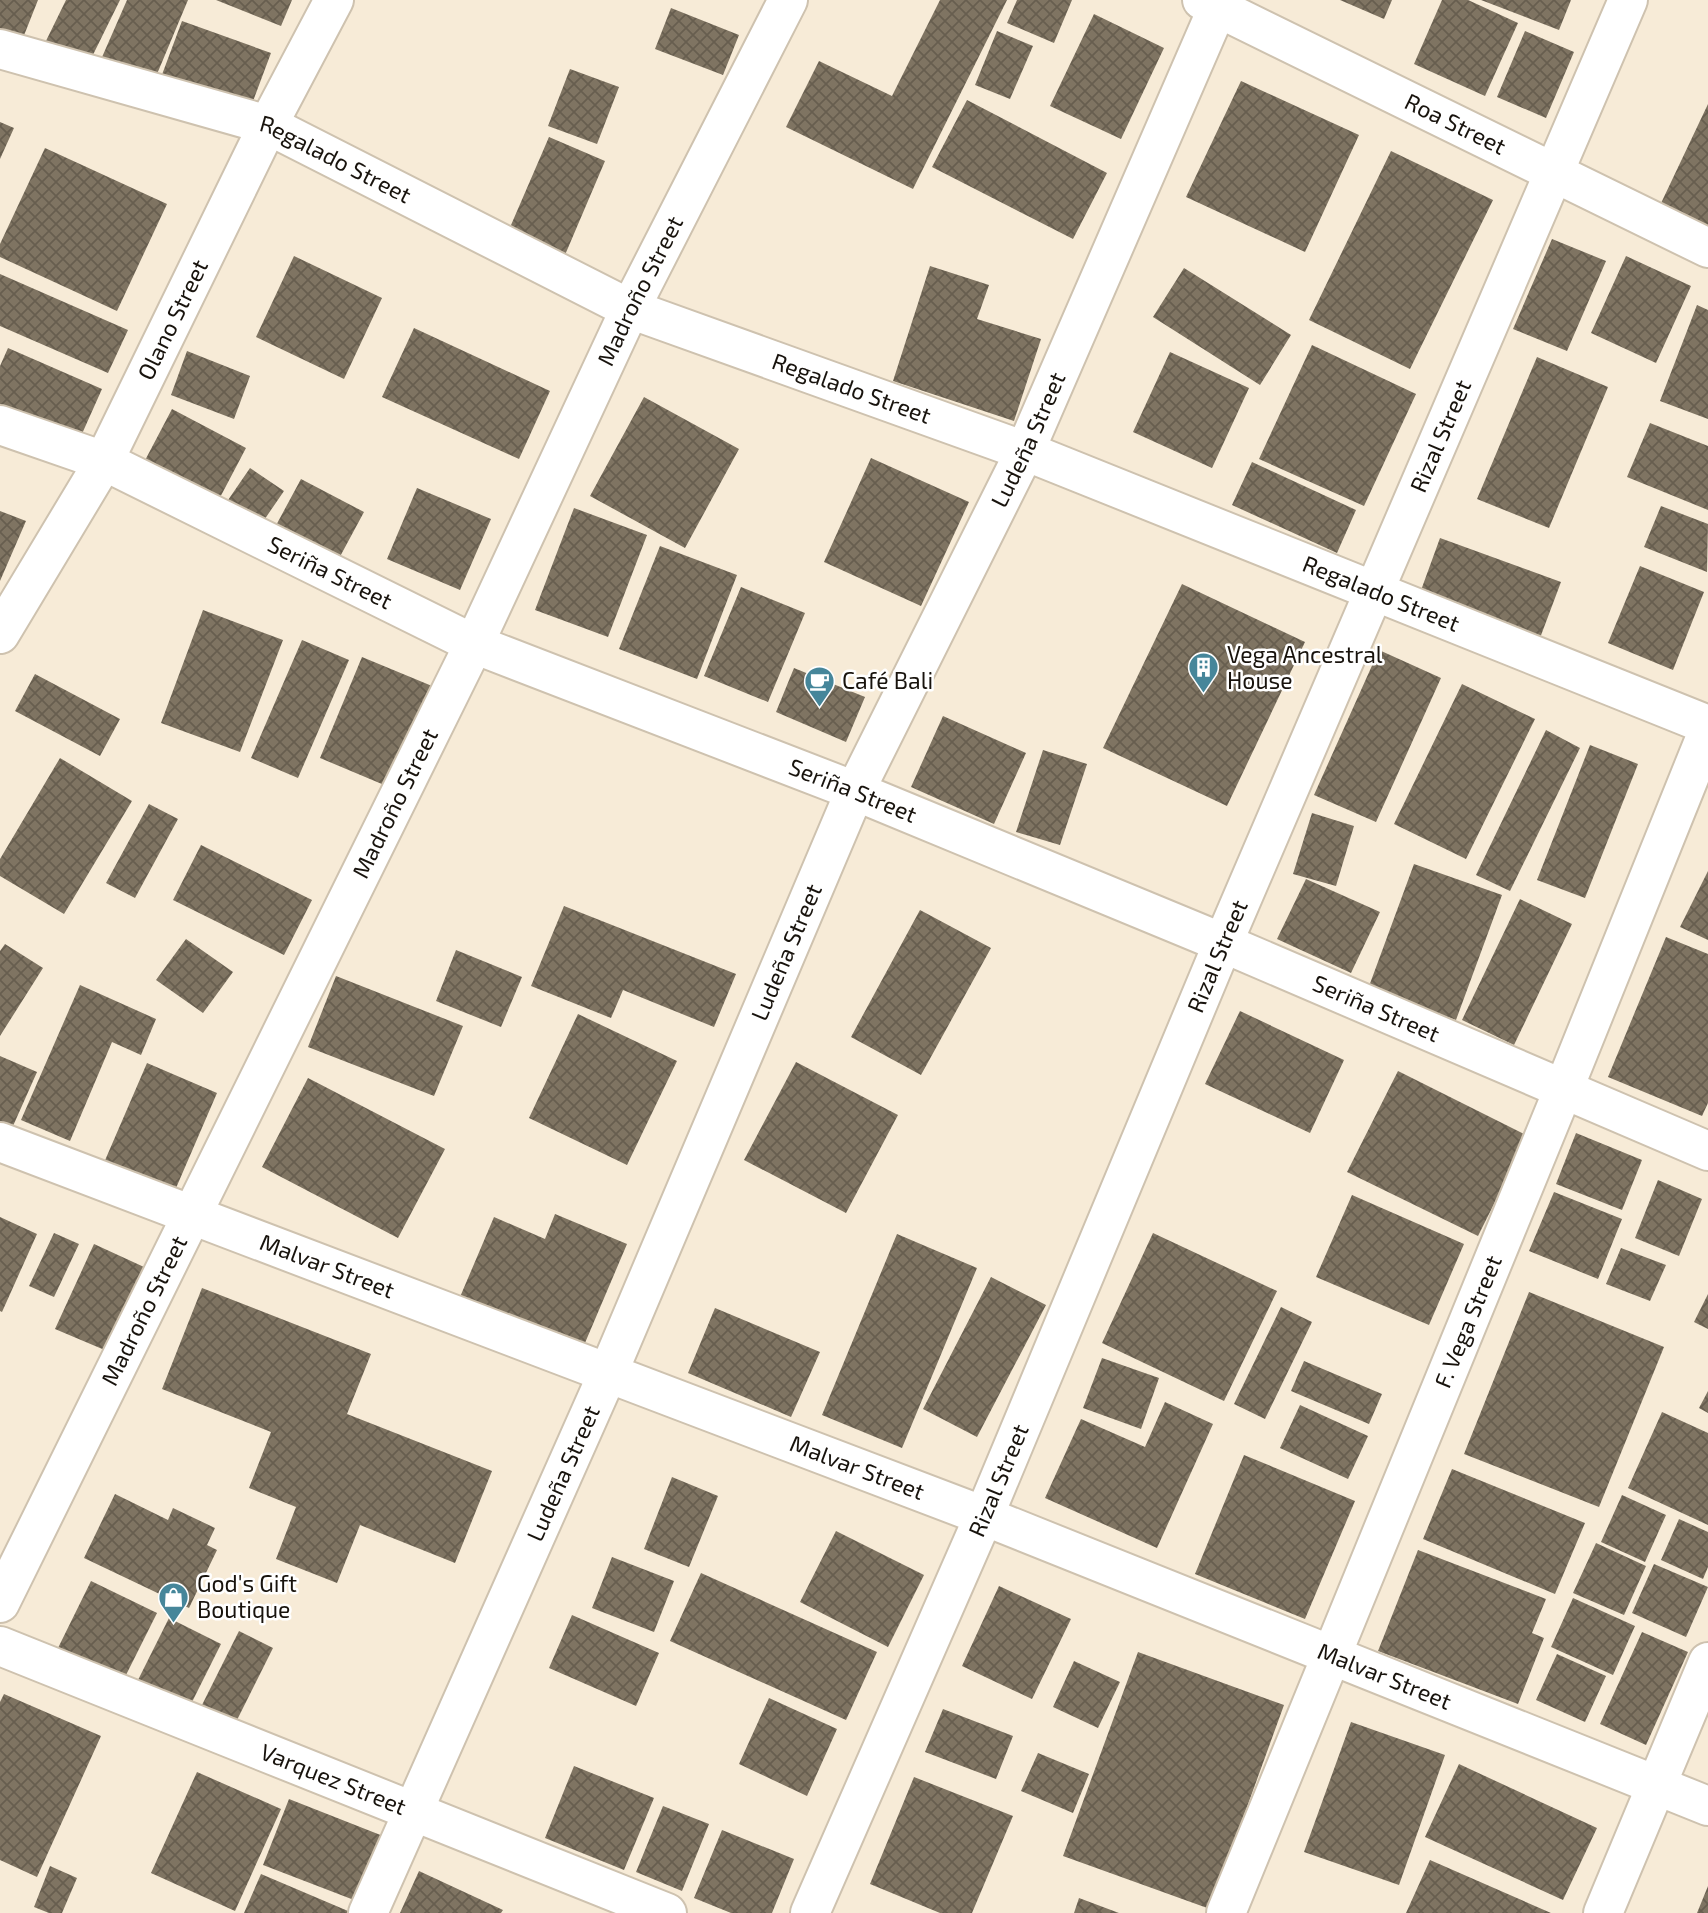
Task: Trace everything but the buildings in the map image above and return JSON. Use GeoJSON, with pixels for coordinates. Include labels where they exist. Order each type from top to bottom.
{"type":"FeatureCollection","features":[{"type":"Feature","properties":{"kind":"street","name":"Olano Street"},"geometry":{"type":"LineString","coordinates":[[0,634],[104,461],[268,125],[334,0]]}},
{"type":"Feature","properties":{"kind":"street","name":"Madroño Street"},"geometry":{"type":"LineString","coordinates":[[0,1603],[474,644],[629,309],[788,0]]}},
{"type":"Feature","properties":{"kind":"street","name":"Rizal Street"},"geometry":{"type":"LineString","coordinates":[[810,1913],[984,1516],[1223,943],[1628,0]]}},
{"type":"Feature","properties":{"kind":"street","name":"Roa Street"},"geometry":{"type":"LineString","coordinates":[[1214,2],[1708,248]]}},
{"type":"Feature","properties":{"kind":"street","name":"Ludeña Street"},"geometry":{"type":"LineString","coordinates":[[368,1913],[608,1373],[855,791],[1025,451],[1214,2]]}},
{"type":"Feature","properties":{"kind":"street","name":"Regalado Street"},"geometry":{"type":"LineString","coordinates":[[0,49],[268,125],[629,309],[1025,451],[1708,724]]}},
{"type":"Feature","properties":{"kind":"street","name":"Seriña Street"},"geometry":{"type":"LineString","coordinates":[[0,425],[104,461],[474,644],[855,791],[1223,943],[1708,1151]]}},
{"type":"Feature","properties":{"kind":"street","name":"F. Vega Street"},"geometry":{"type":"LineString","coordinates":[[1226,1913],[1708,731]]}},
{"type":"Feature","properties":{"kind":"street","name":"Malvar Street"},"geometry":{"type":"LineString","coordinates":[[0,1142],[984,1516],[1708,1806]]}},
{"type":"Feature","properties":{"kind":"street","name":"Varquez Street"},"geometry":{"type":"LineString","coordinates":[[0,1646],[667,1913]]}},
{"type":"Feature","properties":{"kind":"street"},"geometry":{"type":"LineString","coordinates":[[1603,1913],[1708,1662]]}},
{"type":"Feature","properties":{"kind":"place","name":"Vega Ancestral House"},"geometry":{"type":"Point","coordinates":[1204,695]}},
{"type":"Feature","properties":{"kind":"place","name":"Café Bali"},"geometry":{"type":"Point","coordinates":[819,708]}},
{"type":"Feature","properties":{"kind":"place","name":"God's Gift Boutique"},"geometry":{"type":"Point","coordinates":[174,1624]}}]}
